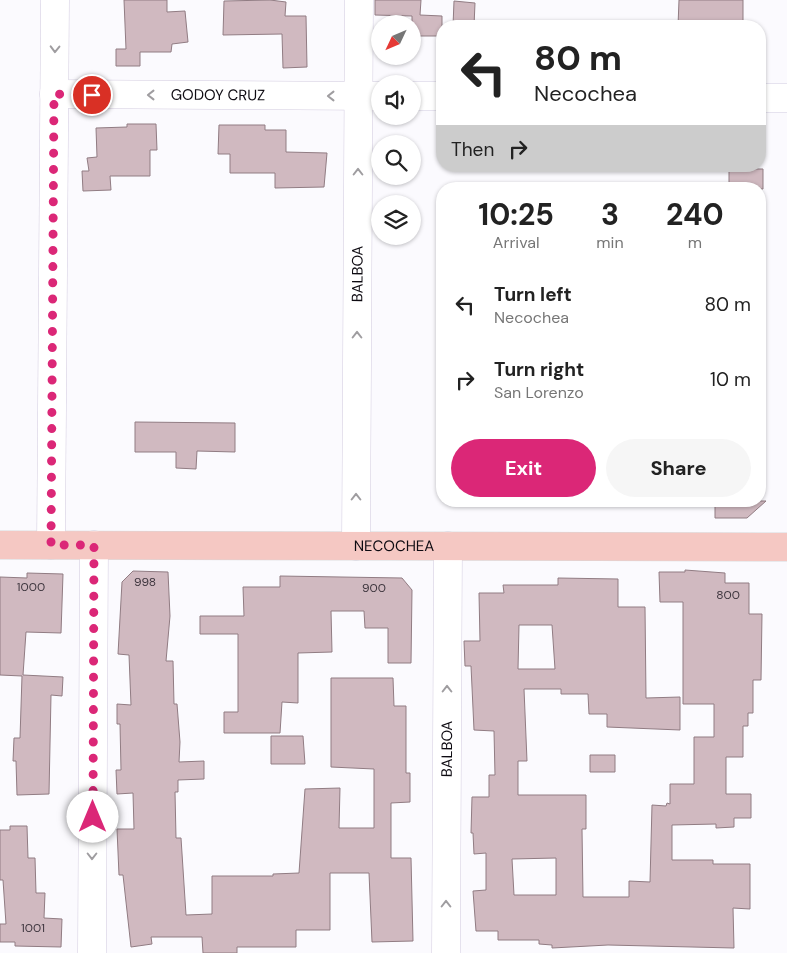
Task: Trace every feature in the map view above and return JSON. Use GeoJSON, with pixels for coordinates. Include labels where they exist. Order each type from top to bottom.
{"type":"FeatureCollection","features":[{"type":"Feature","properties":{"kind":"main road","name":"NECOCHEA"},"geometry":{"type":"LineString","coordinates":[[0,545],[787,547]]}},
{"type":"Feature","properties":{"kind":"street"},"geometry":{"type":"LineString","coordinates":[[51,545],[55,0]]}},
{"type":"Feature","properties":{"kind":"street","name":"BALBOA"},"geometry":{"type":"LineString","coordinates":[[356,546],[369,96],[358,0]]}},
{"type":"Feature","properties":{"kind":"street","name":"GODOY CRUZ"},"geometry":{"type":"LineString","coordinates":[[54,94],[369,96]]}},
{"type":"Feature","properties":{"kind":"street"},"geometry":{"type":"LineString","coordinates":[[421,96],[436,96]]}},
{"type":"Feature","properties":{"kind":"street"},"geometry":{"type":"LineString","coordinates":[[766,98],[787,98]]}},
{"type":"Feature","properties":{"kind":"street"},"geometry":{"type":"LineString","coordinates":[[92,953],[94,545]]}},
{"type":"Feature","properties":{"kind":"street","name":"BALBOA"},"geometry":{"type":"LineString","coordinates":[[446,953],[448,546]]}},
{"type":"Feature","properties":{"kind":"building"},"geometry":{"type":"Polygon","coordinates":[[[124,0],[167,0],[167,12],[185,11],[188,42],[172,44],[171,52],[140,52],[140,66],[116,66],[116,49],[126,49],[124,0]]]}},
{"type":"Feature","properties":{"kind":"building"},"geometry":{"type":"Polygon","coordinates":[[[270,0],[286,2],[285,16],[306,16],[307,67],[283,68],[282,34],[223,35],[224,1],[270,0]]]}},
{"type":"Feature","properties":{"kind":"building"},"geometry":{"type":"Polygon","coordinates":[[[375,0],[421,0],[420,15],[375,15],[375,0]]]}},
{"type":"Feature","properties":{"kind":"building"},"geometry":{"type":"Polygon","coordinates":[[[679,0],[743,0],[743,20],[678,20],[679,0]]]}},
{"type":"Feature","properties":{"kind":"building"},"geometry":{"type":"Polygon","coordinates":[[[454,1],[475,3],[474,20],[453,20],[454,1]]]}},
{"type":"Feature","properties":{"kind":"building"},"geometry":{"type":"Polygon","coordinates":[[[421,15],[442,16],[442,20],[436,20],[436,36],[421,36],[421,15]]]}},
{"type":"Feature","properties":{"kind":"building"},"geometry":{"type":"Polygon","coordinates":[[[127,124],[156,124],[157,150],[150,150],[150,176],[110,176],[111,190],[83,191],[82,171],[89,171],[87,158],[97,157],[96,128],[127,127],[127,124]]]}},
{"type":"Feature","properties":{"kind":"building"},"geometry":{"type":"Polygon","coordinates":[[[219,125],[265,125],[265,130],[286,130],[286,152],[327,153],[324,187],[275,188],[275,173],[230,173],[230,154],[218,154],[219,125]]]}},
{"type":"Feature","properties":{"kind":"building"},"geometry":{"type":"Polygon","coordinates":[[[729,172],[763,172],[763,182],[729,182],[729,172]]]}},
{"type":"Feature","properties":{"kind":"building"},"geometry":{"type":"Polygon","coordinates":[[[135,422],[235,423],[235,452],[197,451],[196,469],[176,468],[176,452],[135,452],[135,422]]]}},
{"type":"Feature","properties":{"kind":"building"},"geometry":{"type":"Polygon","coordinates":[[[715,507],[759,507],[747,518],[715,518],[715,507]]]}},
{"type":"Feature","properties":{"kind":"building"},"geometry":{"type":"Polygon","coordinates":[[[685,570],[725,573],[725,583],[749,583],[749,614],[762,614],[761,680],[753,680],[753,713],[748,713],[748,726],[743,726],[743,757],[726,757],[726,794],[751,794],[751,818],[734,818],[734,827],[716,828],[716,824],[672,825],[672,860],[713,860],[713,864],[750,864],[750,909],[733,908],[734,948],[608,945],[552,948],[552,945],[539,944],[539,940],[498,940],[498,931],[476,931],[473,891],[486,890],[486,853],[474,854],[473,833],[471,833],[472,797],[489,797],[489,775],[495,775],[494,731],[474,730],[471,666],[465,666],[464,641],[480,641],[479,593],[504,593],[503,585],[558,585],[558,578],[618,579],[618,607],[645,607],[646,698],[680,697],[680,730],[607,727],[607,714],[589,714],[588,694],[561,694],[561,689],[524,689],[527,761],[518,761],[518,795],[586,795],[586,829],[582,829],[583,897],[629,897],[629,881],[650,882],[652,805],[666,806],[667,803],[670,804],[670,784],[694,784],[694,737],[714,737],[714,704],[683,704],[683,602],[660,602],[659,572],[685,572],[685,570]],[[519,625],[518,669],[555,669],[552,625],[519,625]],[[556,858],[512,859],[514,895],[556,895],[556,858]]]}},
{"type":"Feature","properties":{"kind":"building"},"geometry":{"type":"Polygon","coordinates":[[[133,571],[168,572],[170,616],[166,661],[173,661],[174,704],[177,704],[180,742],[179,762],[204,761],[204,779],[178,780],[178,792],[175,792],[176,838],[181,838],[186,915],[212,914],[212,876],[273,876],[273,874],[299,873],[305,789],[340,788],[339,828],[374,828],[374,769],[331,767],[331,678],[393,678],[394,706],[406,706],[406,773],[410,773],[410,802],[391,803],[391,858],[411,858],[413,941],[372,942],[369,873],[330,873],[330,930],[296,930],[296,947],[237,947],[237,953],[203,953],[202,937],[151,937],[152,944],[131,947],[123,875],[119,875],[117,829],[134,829],[133,793],[117,794],[116,770],[121,770],[120,724],[117,724],[117,704],[131,705],[129,655],[118,654],[122,582],[133,571]]]}},
{"type":"Feature","properties":{"kind":"building"},"geometry":{"type":"Polygon","coordinates":[[[27,573],[63,574],[61,633],[26,632],[23,675],[63,677],[62,696],[51,695],[49,794],[17,795],[16,761],[13,761],[14,738],[20,738],[22,676],[0,675],[0,577],[27,578],[27,573]]]}},
{"type":"Feature","properties":{"kind":"building"},"geometry":{"type":"Polygon","coordinates":[[[280,576],[402,578],[412,590],[411,663],[388,663],[388,628],[365,628],[364,611],[331,611],[332,652],[298,653],[298,703],[282,702],[280,733],[224,733],[224,712],[238,712],[238,634],[200,634],[200,616],[244,616],[243,587],[280,587],[280,576]]]}},
{"type":"Feature","properties":{"kind":"building"},"geometry":{"type":"Polygon","coordinates":[[[271,736],[303,736],[305,764],[271,764],[271,736]]]}},
{"type":"Feature","properties":{"kind":"building"},"geometry":{"type":"Polygon","coordinates":[[[590,755],[615,755],[615,772],[590,772],[590,755]]]}},
{"type":"Feature","properties":{"kind":"building"},"geometry":{"type":"Polygon","coordinates":[[[10,826],[27,826],[28,858],[35,858],[36,893],[45,893],[44,918],[62,919],[61,947],[15,946],[15,942],[0,942],[0,924],[6,924],[3,880],[0,880],[0,830],[10,830],[10,826]]]}},
{"type":"Feature","properties":{"kind":"route"},"geometry":{"type":"LineString","coordinates":[[92,95],[54,94],[51,545],[94,545],[93,817]]}}]}
